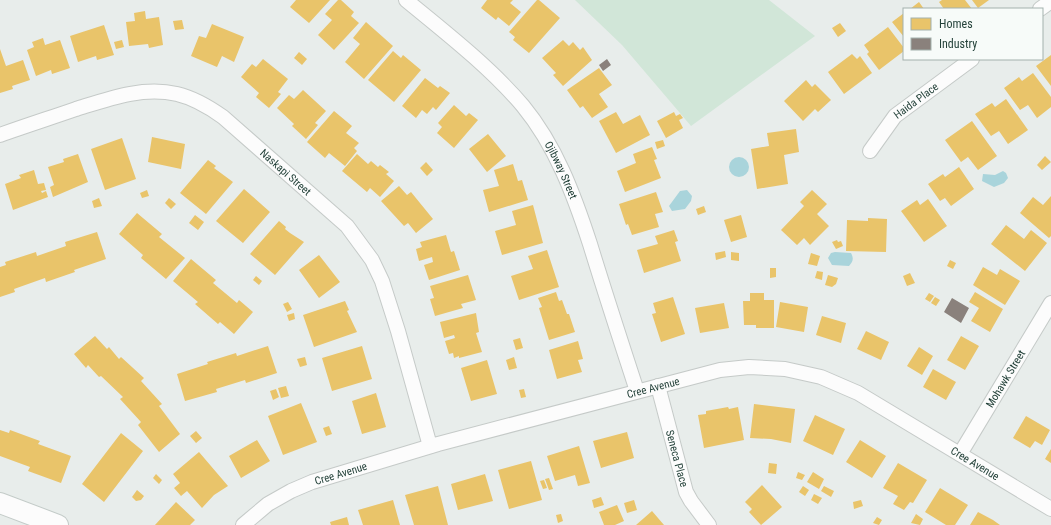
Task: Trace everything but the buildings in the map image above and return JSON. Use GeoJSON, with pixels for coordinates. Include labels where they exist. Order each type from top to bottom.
{"type":"FeatureCollection","features":[{"type":"Feature","properties":{"kind":"main road"},"geometry":{"type":"LineString","coordinates":[[0,503],[58,525]]}},
{"type":"Feature","properties":{"kind":"street","name":"Ojibway Street"},"geometry":{"type":"LineString","coordinates":[[406,0],[505,86],[523,106],[552,149],[563,171],[584,226],[637,391]]}},
{"type":"Feature","properties":{"kind":"street"},"geometry":{"type":"LineString","coordinates":[[1041,8],[1051,1]]}},
{"type":"Feature","properties":{"kind":"street","name":"Haida Place"},"geometry":{"type":"LineString","coordinates":[[870,151],[895,116],[971,60]]}},
{"type":"Feature","properties":{"kind":"street","name":"Naskapi Street"},"geometry":{"type":"LineString","coordinates":[[0,135],[113,97],[153,91],[178,94],[189,98],[204,104],[223,117],[347,226],[372,260],[382,281],[399,335],[430,446]]}},
{"type":"Feature","properties":{"kind":"street","name":"Mohawk Street"},"geometry":{"type":"LineString","coordinates":[[960,454],[1051,303]]}},
{"type":"Feature","properties":{"kind":"street","name":"Cree Avenue"},"geometry":{"type":"LineString","coordinates":[[243,525],[268,504],[291,491],[312,482],[430,446],[658,386],[735,368],[766,367],[805,373],[826,379],[858,393],[1051,509]]}},
{"type":"Feature","properties":{"kind":"street","name":"Seneca Place"},"geometry":{"type":"LineString","coordinates":[[658,386],[686,492],[709,525]]}},
{"type":"Feature","properties":{"kind":"green space"},"geometry":{"type":"Polygon","coordinates":[[[575,0],[769,0],[815,36],[691,126],[622,45],[575,0]]]}},
{"type":"Feature","properties":{"kind":"water"},"geometry":{"type":"Polygon","coordinates":[[[739,157],[746,160],[749,167],[746,174],[739,177],[732,174],[729,167],[732,160],[739,157]]]}},
{"type":"Feature","properties":{"kind":"water"},"geometry":{"type":"Polygon","coordinates":[[[1003,171],[1006,173],[1008,178],[1004,183],[994,187],[982,181],[983,174],[995,175],[1003,171]]]}},
{"type":"Feature","properties":{"kind":"water"},"geometry":{"type":"Polygon","coordinates":[[[687,190],[692,196],[691,201],[685,209],[672,211],[669,206],[680,191],[687,190]]]}},
{"type":"Feature","properties":{"kind":"water"},"geometry":{"type":"Polygon","coordinates":[[[831,253],[851,253],[853,260],[849,266],[832,265],[828,258],[831,253]]]}}]}
